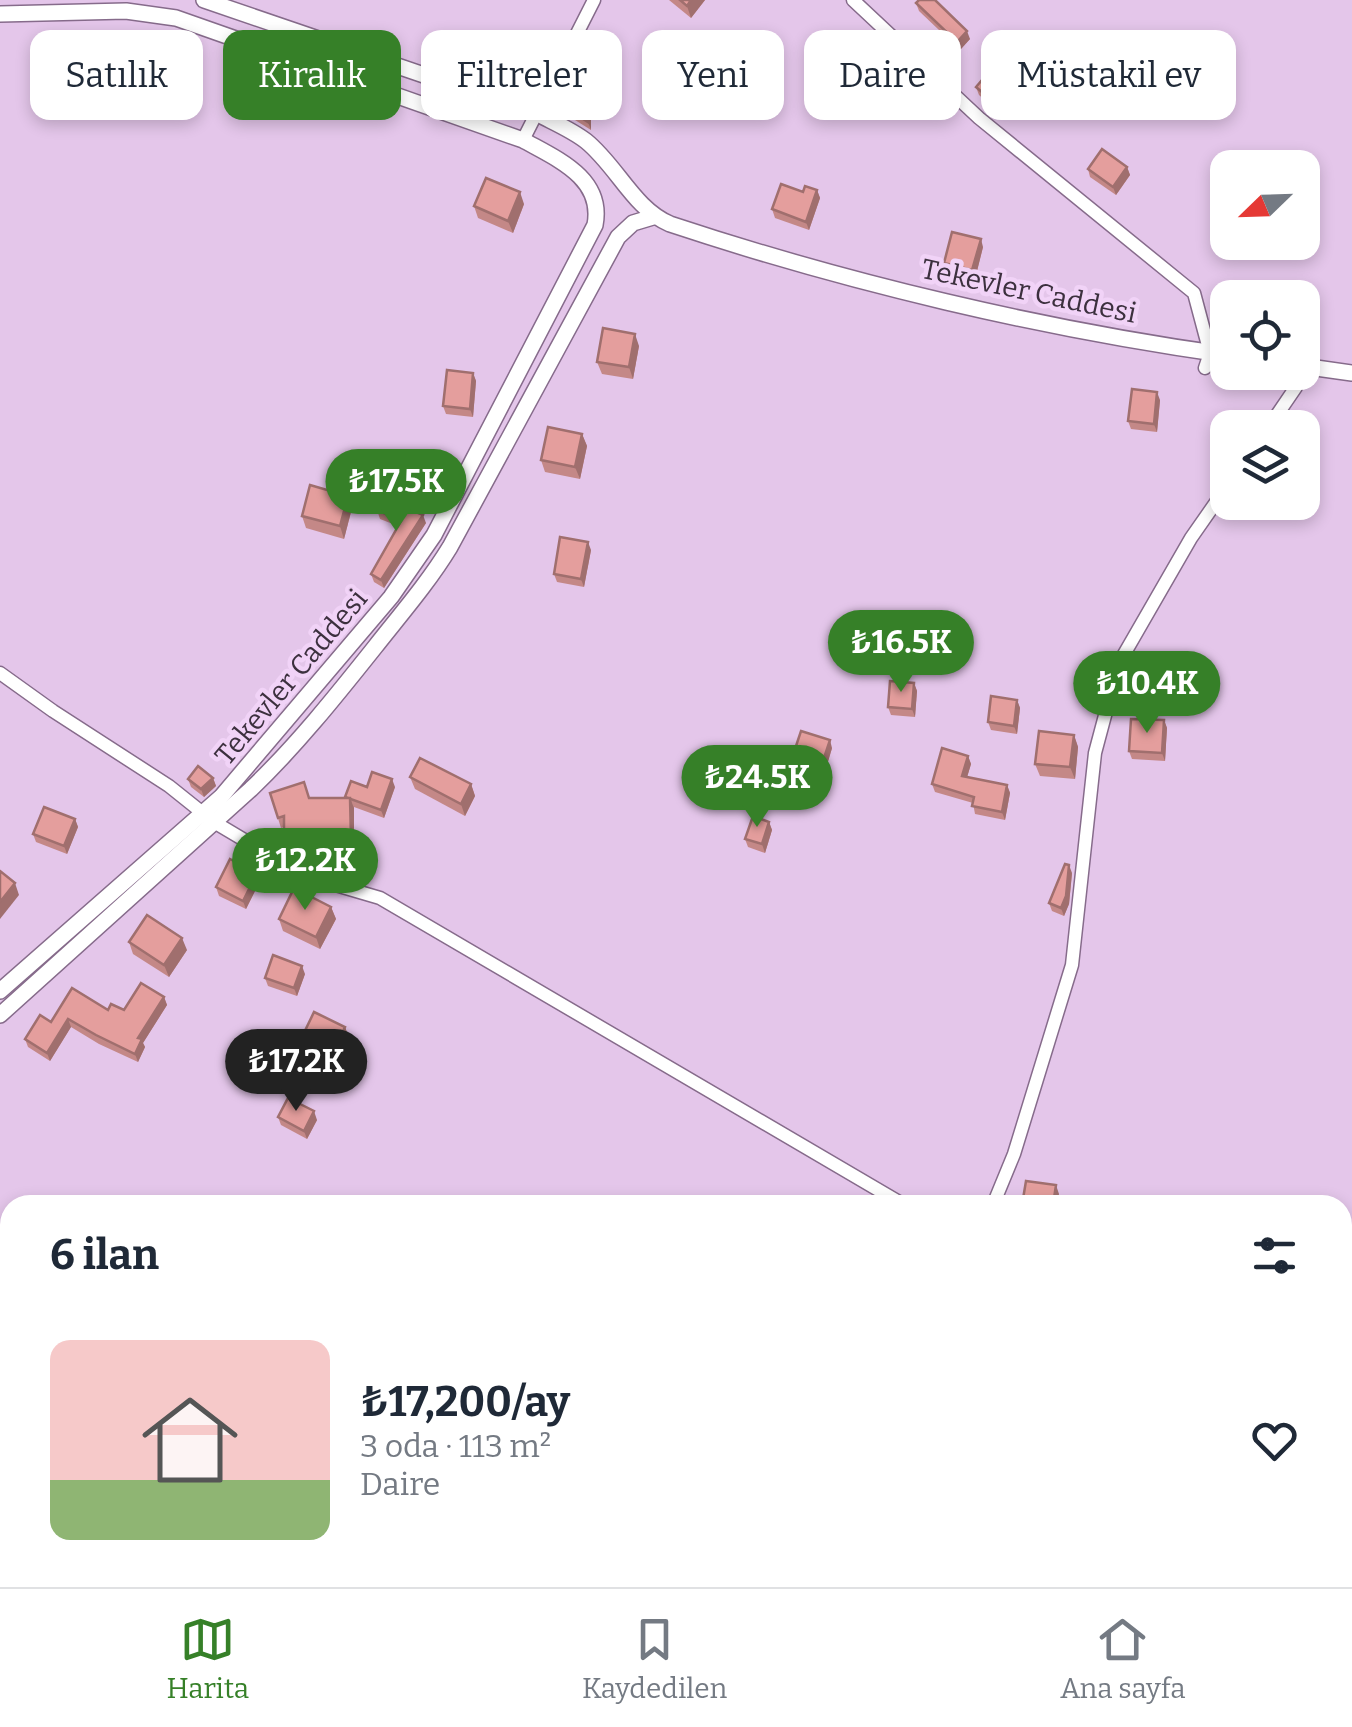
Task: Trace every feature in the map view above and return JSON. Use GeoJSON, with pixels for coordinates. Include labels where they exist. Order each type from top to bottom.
{"type":"FeatureCollection","features":[{"type":"Feature","properties":{"kind":"street"},"geometry":{"type":"LineString","coordinates":[[204,0],[421,74]]}},
{"type":"Feature","properties":{"kind":"street"},"geometry":{"type":"LineString","coordinates":[[579,30],[594,0]]}},
{"type":"Feature","properties":{"kind":"street"},"geometry":{"type":"LineString","coordinates":[[854,0],[979,118],[1194,293],[1208,360]]}},
{"type":"Feature","properties":{"kind":"street"},"geometry":{"type":"LineString","coordinates":[[0,14],[126,11],[176,18],[523,140],[535,120]]}},
{"type":"Feature","properties":{"kind":"street"},"geometry":{"type":"LineString","coordinates":[[0,1016],[208,818],[284,756],[339,692],[436,570],[618,237],[633,223],[654,217],[585,140],[549,120]]}},
{"type":"Feature","properties":{"kind":"street","name":"Tekevler Caddesi"},"geometry":{"type":"LineString","coordinates":[[0,991],[208,818],[391,597],[434,536],[595,225],[596,201],[588,184],[564,164],[523,140]]}},
{"type":"Feature","properties":{"kind":"street","name":"Tekevler Caddesi"},"geometry":{"type":"LineString","coordinates":[[654,217],[842,274],[1208,360]]}},
{"type":"Feature","properties":{"kind":"street"},"geometry":{"type":"LineString","coordinates":[[1320,369],[1352,373]]}},
{"type":"Feature","properties":{"kind":"street"},"geometry":{"type":"LineString","coordinates":[[997,1195],[1014,1154],[1072,964],[1095,752],[1119,663],[1210,511]]}},
{"type":"Feature","properties":{"kind":"street"},"geometry":{"type":"LineString","coordinates":[[0,673],[168,786],[208,818],[305,876],[380,898],[887,1195]]}},
{"type":"Feature","properties":{"kind":"building"},"geometry":{"type":"Polygon","coordinates":[[[935,0],[967,31],[961,38],[961,30],[944,30],[916,3],[935,0]]]}},
{"type":"Feature","properties":{"kind":"building"},"geometry":{"type":"Polygon","coordinates":[[[1102,149],[1127,167],[1113,187],[1088,169],[1102,149]]]}},
{"type":"Feature","properties":{"kind":"building"},"geometry":{"type":"Polygon","coordinates":[[[486,178],[520,192],[508,221],[474,206],[486,178]]]}},
{"type":"Feature","properties":{"kind":"building"},"geometry":{"type":"Polygon","coordinates":[[[781,184],[803,192],[805,186],[817,190],[806,222],[772,209],[781,184]]]}},
{"type":"Feature","properties":{"kind":"building"},"geometry":{"type":"Polygon","coordinates":[[[952,232],[981,239],[972,270],[944,263],[952,232]]]}},
{"type":"Feature","properties":{"kind":"building"},"geometry":{"type":"Polygon","coordinates":[[[603,328],[635,334],[629,367],[597,362],[603,328]]]}},
{"type":"Feature","properties":{"kind":"building"},"geometry":{"type":"Polygon","coordinates":[[[447,370],[473,373],[470,409],[443,406],[447,370]]]}},
{"type":"Feature","properties":{"kind":"building"},"geometry":{"type":"Polygon","coordinates":[[[1132,389],[1157,392],[1154,424],[1128,421],[1132,389]]]}},
{"type":"Feature","properties":{"kind":"building"},"geometry":{"type":"Polygon","coordinates":[[[548,427],[582,434],[575,467],[541,460],[548,427]]]}},
{"type":"Feature","properties":{"kind":"building"},"geometry":{"type":"Polygon","coordinates":[[[310,485],[348,496],[340,526],[302,516],[310,485]]]}},
{"type":"Feature","properties":{"kind":"building"},"geometry":{"type":"Polygon","coordinates":[[[383,498],[423,515],[381,580],[371,574],[401,521],[377,510],[383,498]]]}},
{"type":"Feature","properties":{"kind":"building"},"geometry":{"type":"Polygon","coordinates":[[[560,537],[588,542],[581,579],[554,574],[560,537]]]}},
{"type":"Feature","properties":{"kind":"building"},"geometry":{"type":"Polygon","coordinates":[[[890,681],[914,683],[912,709],[888,707],[890,681]]]}},
{"type":"Feature","properties":{"kind":"building"},"geometry":{"type":"Polygon","coordinates":[[[991,696],[1017,700],[1014,726],[988,722],[991,696]]]}},
{"type":"Feature","properties":{"kind":"building"},"geometry":{"type":"Polygon","coordinates":[[[1131,719],[1164,720],[1162,753],[1129,751],[1131,719]]]}},
{"type":"Feature","properties":{"kind":"building"},"geometry":{"type":"Polygon","coordinates":[[[260,720],[264,723],[253,736],[249,734],[260,720]]]}},
{"type":"Feature","properties":{"kind":"building"},"geometry":{"type":"Polygon","coordinates":[[[801,731],[830,740],[821,767],[792,758],[801,731]]]}},
{"type":"Feature","properties":{"kind":"building"},"geometry":{"type":"Polygon","coordinates":[[[1039,731],[1074,735],[1070,767],[1035,764],[1039,731]]]}},
{"type":"Feature","properties":{"kind":"building"},"geometry":{"type":"Polygon","coordinates":[[[942,748],[968,756],[962,776],[1007,785],[1002,812],[972,806],[974,797],[932,784],[942,748]]]}},
{"type":"Feature","properties":{"kind":"building"},"geometry":{"type":"Polygon","coordinates":[[[420,758],[471,784],[461,804],[410,777],[420,758]]]}},
{"type":"Feature","properties":{"kind":"building"},"geometry":{"type":"Polygon","coordinates":[[[198,766],[213,778],[201,789],[188,779],[198,766]]]}},
{"type":"Feature","properties":{"kind":"building"},"geometry":{"type":"Polygon","coordinates":[[[372,772],[392,779],[381,810],[345,797],[351,781],[367,787],[372,772]]]}},
{"type":"Feature","properties":{"kind":"building"},"geometry":{"type":"Polygon","coordinates":[[[304,782],[309,798],[350,798],[351,840],[284,841],[284,816],[278,818],[270,793],[304,782]]]}},
{"type":"Feature","properties":{"kind":"building"},"geometry":{"type":"Polygon","coordinates":[[[44,807],[75,819],[64,846],[33,834],[44,807]]]}},
{"type":"Feature","properties":{"kind":"building"},"geometry":{"type":"Polygon","coordinates":[[[753,816],[769,822],[762,844],[745,839],[753,816]]]}},
{"type":"Feature","properties":{"kind":"building"},"geometry":{"type":"Polygon","coordinates":[[[230,859],[257,873],[243,901],[216,887],[230,859]]]}},
{"type":"Feature","properties":{"kind":"building"},"geometry":{"type":"Polygon","coordinates":[[[1065,864],[1069,865],[1061,908],[1049,903],[1065,864]]]}},
{"type":"Feature","properties":{"kind":"building"},"geometry":{"type":"Polygon","coordinates":[[[0,871],[15,883],[0,902],[0,871]]]}},
{"type":"Feature","properties":{"kind":"building"},"geometry":{"type":"Polygon","coordinates":[[[294,888],[331,907],[316,937],[279,919],[294,888]]]}},
{"type":"Feature","properties":{"kind":"building"},"geometry":{"type":"Polygon","coordinates":[[[147,915],[182,938],[164,965],[129,942],[147,915]]]}},
{"type":"Feature","properties":{"kind":"building"},"geometry":{"type":"Polygon","coordinates":[[[273,955],[302,966],[294,988],[265,978],[273,955]]]}},
{"type":"Feature","properties":{"kind":"building"},"geometry":{"type":"Polygon","coordinates":[[[141,983],[164,997],[138,1038],[142,1039],[135,1054],[68,1019],[47,1053],[25,1039],[40,1015],[51,1022],[72,988],[108,1010],[111,1004],[124,1010],[141,983]]]}},
{"type":"Feature","properties":{"kind":"building"},"geometry":{"type":"Polygon","coordinates":[[[314,1012],[345,1027],[333,1052],[302,1037],[314,1012]]]}},
{"type":"Feature","properties":{"kind":"building"},"geometry":{"type":"Polygon","coordinates":[[[247,1034],[277,1051],[263,1076],[233,1059],[247,1034]]]}},
{"type":"Feature","properties":{"kind":"building"},"geometry":{"type":"Polygon","coordinates":[[[288,1098],[314,1111],[304,1131],[278,1117],[288,1098]]]}},
{"type":"Feature","properties":{"kind":"building"},"geometry":{"type":"Polygon","coordinates":[[[1026,1181],[1056,1185],[1054,1195],[1024,1195],[1026,1181]]]}}]}
